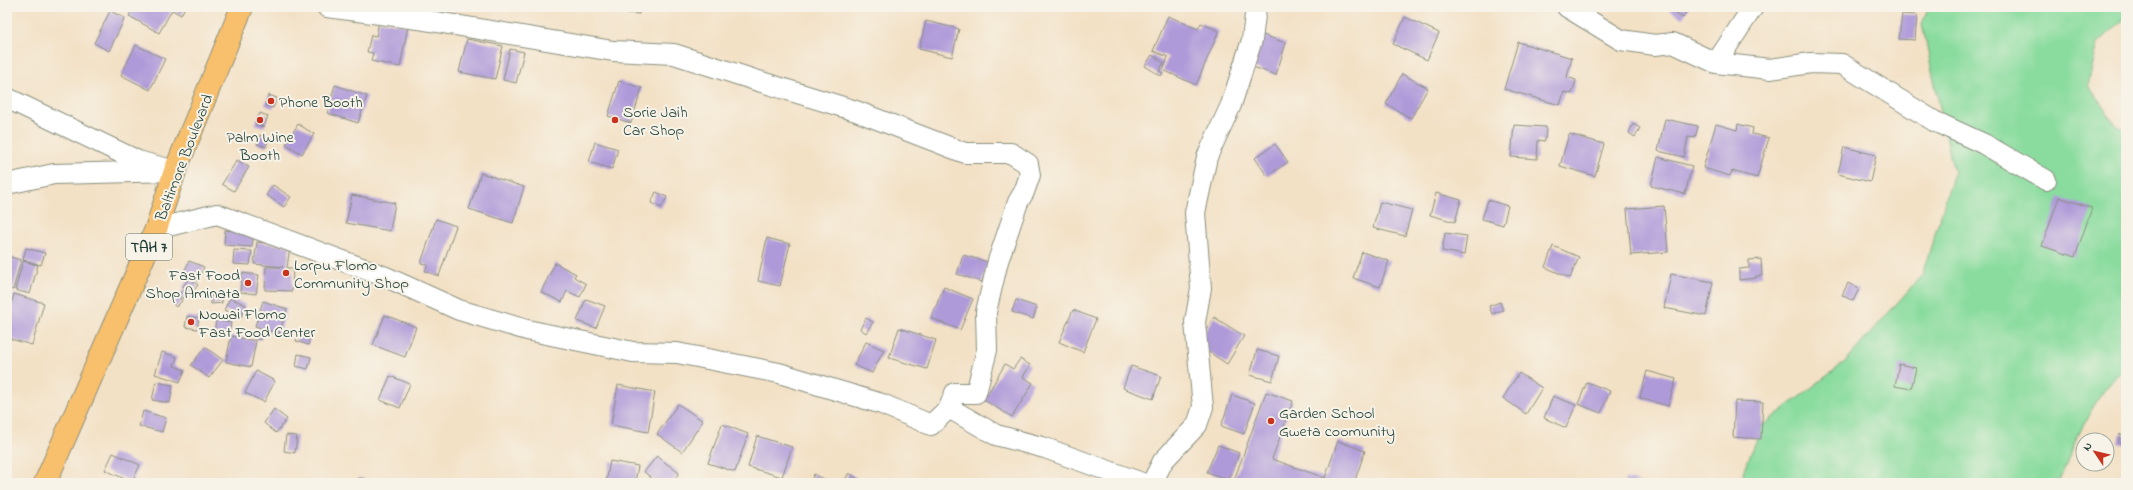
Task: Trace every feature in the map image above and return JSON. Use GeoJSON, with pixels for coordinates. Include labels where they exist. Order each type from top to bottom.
{"type":"FeatureCollection","features":[{"type":"Feature","properties":{"kind":"highway","name":"Baltimore Boulevard"},"geometry":{"type":"LineString","coordinates":[[45,483],[156,229],[175,171],[242,7]]}},
{"type":"Feature","properties":{"kind":"street"},"geometry":{"type":"LineString","coordinates":[[156,229],[217,214],[386,277],[459,310],[527,330],[633,352],[677,353],[779,373],[882,404],[931,425],[949,408],[955,393],[976,393],[987,350],[986,312],[997,268],[1018,202],[1024,192],[1030,175],[1028,164],[1011,153],[965,153],[856,110],[797,94],[674,54],[612,51],[418,19],[326,7]]}},
{"type":"Feature","properties":{"kind":"street"},"geometry":{"type":"LineString","coordinates":[[1152,483],[1163,461],[1197,425],[1203,407],[1195,322],[1201,288],[1195,213],[1208,157],[1231,105],[1252,40],[1256,7]]}},
{"type":"Feature","properties":{"kind":"street"},"geometry":{"type":"LineString","coordinates":[[1567,7],[1620,40],[1655,45],[1673,43],[1716,63],[1770,69],[1811,63],[1842,64],[1934,121],[1984,144],[2046,180]]}},
{"type":"Feature","properties":{"kind":"street"},"geometry":{"type":"LineString","coordinates":[[1716,63],[1753,7]]}},
{"type":"Feature","properties":{"kind":"street"},"geometry":{"type":"LineString","coordinates":[[7,98],[138,161],[175,171]]}},
{"type":"Feature","properties":{"kind":"street"},"geometry":{"type":"LineString","coordinates":[[7,184],[54,174],[175,171]]}},
{"type":"Feature","properties":{"kind":"street"},"geometry":{"type":"LineString","coordinates":[[949,408],[996,436],[1045,448],[1142,483]]}},
{"type":"Feature","properties":{"kind":"green space"},"geometry":{"type":"Polygon","coordinates":[[[1929,7],[2126,7],[2126,17],[2098,43],[2088,85],[2116,126],[2126,129],[2126,369],[2114,379],[2104,391],[2080,432],[2075,432],[2075,444],[2059,480],[2052,483],[1746,483],[1743,472],[1763,425],[1845,362],[1922,275],[1954,173],[1922,24],[1929,7]]]}},
{"type":"Feature","properties":{"kind":"building"},"geometry":{"type":"Polygon","coordinates":[[[134,7],[185,7],[181,15],[172,10],[159,33],[129,16],[134,7]]]}},
{"type":"Feature","properties":{"kind":"building"},"geometry":{"type":"Polygon","coordinates":[[[613,7],[639,7],[639,14],[612,12],[613,7]]]}},
{"type":"Feature","properties":{"kind":"building"},"geometry":{"type":"Polygon","coordinates":[[[1663,7],[1689,7],[1683,18],[1663,7]]]}},
{"type":"Feature","properties":{"kind":"building"},"geometry":{"type":"Polygon","coordinates":[[[110,11],[125,18],[109,51],[94,43],[110,11]]]}},
{"type":"Feature","properties":{"kind":"building"},"geometry":{"type":"Polygon","coordinates":[[[1902,14],[1917,15],[1915,40],[1899,39],[1902,14]]]}},
{"type":"Feature","properties":{"kind":"building"},"geometry":{"type":"Polygon","coordinates":[[[1168,16],[1198,29],[1201,23],[1219,31],[1196,85],[1163,70],[1168,57],[1153,51],[1168,16]]]}},
{"type":"Feature","properties":{"kind":"building"},"geometry":{"type":"Polygon","coordinates":[[[1405,17],[1439,33],[1427,60],[1393,44],[1405,17]]]}},
{"type":"Feature","properties":{"kind":"building"},"geometry":{"type":"Polygon","coordinates":[[[379,21],[408,26],[400,67],[371,61],[373,53],[367,52],[371,35],[376,36],[379,21]]]}},
{"type":"Feature","properties":{"kind":"building"},"geometry":{"type":"Polygon","coordinates":[[[926,21],[959,29],[952,57],[919,49],[926,21]]]}},
{"type":"Feature","properties":{"kind":"building"},"geometry":{"type":"Polygon","coordinates":[[[1263,35],[1286,43],[1276,75],[1253,67],[1263,35]]]}},
{"type":"Feature","properties":{"kind":"building"},"geometry":{"type":"Polygon","coordinates":[[[467,39],[503,46],[495,79],[459,72],[467,39]]]}},
{"type":"Feature","properties":{"kind":"building"},"geometry":{"type":"Polygon","coordinates":[[[1518,42],[1572,58],[1567,77],[1576,80],[1572,94],[1564,92],[1560,105],[1504,89],[1518,42]]]}},
{"type":"Feature","properties":{"kind":"building"},"geometry":{"type":"Polygon","coordinates":[[[136,45],[165,59],[150,90],[121,75],[136,45]]]}},
{"type":"Feature","properties":{"kind":"building"},"geometry":{"type":"Polygon","coordinates":[[[510,49],[524,52],[516,83],[503,80],[510,49]]]}},
{"type":"Feature","properties":{"kind":"building"},"geometry":{"type":"Polygon","coordinates":[[[1152,55],[1164,63],[1159,71],[1163,73],[1161,76],[1145,66],[1152,55]]]}},
{"type":"Feature","properties":{"kind":"building"},"geometry":{"type":"Polygon","coordinates":[[[1402,74],[1428,88],[1411,118],[1386,104],[1402,74]]]}},
{"type":"Feature","properties":{"kind":"building"},"geometry":{"type":"Polygon","coordinates":[[[619,81],[642,88],[631,123],[608,116],[619,81]]]}},
{"type":"Feature","properties":{"kind":"building"},"geometry":{"type":"Polygon","coordinates":[[[335,85],[367,96],[358,123],[327,113],[335,85]]]}},
{"type":"Feature","properties":{"kind":"building"},"geometry":{"type":"Polygon","coordinates":[[[269,95],[277,98],[273,108],[265,105],[269,95]]]}},
{"type":"Feature","properties":{"kind":"building"},"geometry":{"type":"Polygon","coordinates":[[[260,113],[268,116],[264,127],[255,124],[260,113]]]}},
{"type":"Feature","properties":{"kind":"building"},"geometry":{"type":"Polygon","coordinates":[[[1665,119],[1698,126],[1695,138],[1688,137],[1684,157],[1658,151],[1665,119]]]}},
{"type":"Feature","properties":{"kind":"building"},"geometry":{"type":"Polygon","coordinates":[[[298,124],[314,134],[302,154],[286,144],[298,124]]]}},
{"type":"Feature","properties":{"kind":"building"},"geometry":{"type":"Polygon","coordinates":[[[1633,124],[1640,128],[1635,137],[1629,133],[1633,124]]]}},
{"type":"Feature","properties":{"kind":"building"},"geometry":{"type":"Polygon","coordinates":[[[1716,124],[1737,130],[1738,124],[1753,128],[1752,134],[1769,138],[1757,178],[1732,171],[1730,176],[1703,168],[1716,124]]]}},
{"type":"Feature","properties":{"kind":"building"},"geometry":{"type":"Polygon","coordinates":[[[1514,125],[1546,127],[1545,141],[1538,140],[1537,159],[1511,157],[1514,125]]]}},
{"type":"Feature","properties":{"kind":"building"},"geometry":{"type":"Polygon","coordinates":[[[1569,134],[1604,144],[1595,176],[1560,166],[1569,134]]]}},
{"type":"Feature","properties":{"kind":"building"},"geometry":{"type":"Polygon","coordinates":[[[260,135],[269,137],[266,147],[257,144],[260,135]]]}},
{"type":"Feature","properties":{"kind":"building"},"geometry":{"type":"Polygon","coordinates":[[[595,142],[618,149],[612,169],[589,162],[595,142]]]}},
{"type":"Feature","properties":{"kind":"building"},"geometry":{"type":"Polygon","coordinates":[[[1275,144],[1288,162],[1267,176],[1255,158],[1275,144]]]}},
{"type":"Feature","properties":{"kind":"building"},"geometry":{"type":"Polygon","coordinates":[[[1844,147],[1876,155],[1870,182],[1838,174],[1844,147]]]}},
{"type":"Feature","properties":{"kind":"building"},"geometry":{"type":"Polygon","coordinates":[[[1658,157],[1692,166],[1685,194],[1651,186],[1658,157]]]}},
{"type":"Feature","properties":{"kind":"building"},"geometry":{"type":"Polygon","coordinates":[[[237,160],[249,167],[234,191],[222,184],[237,160]]]}},
{"type":"Feature","properties":{"kind":"building"},"geometry":{"type":"Polygon","coordinates":[[[481,173],[524,187],[513,223],[469,209],[481,173]]]}},
{"type":"Feature","properties":{"kind":"building"},"geometry":{"type":"Polygon","coordinates":[[[273,185],[291,197],[284,207],[266,195],[273,185]]]}},
{"type":"Feature","properties":{"kind":"building"},"geometry":{"type":"Polygon","coordinates":[[[656,192],[667,197],[661,208],[651,203],[656,192]]]}},
{"type":"Feature","properties":{"kind":"building"},"geometry":{"type":"Polygon","coordinates":[[[1436,193],[1461,200],[1455,222],[1430,215],[1436,193]]]}},
{"type":"Feature","properties":{"kind":"building"},"geometry":{"type":"Polygon","coordinates":[[[352,195],[395,203],[390,231],[346,223],[352,195]]]}},
{"type":"Feature","properties":{"kind":"building"},"geometry":{"type":"Polygon","coordinates":[[[2059,197],[2092,208],[2075,257],[2042,246],[2059,197]]]}},
{"type":"Feature","properties":{"kind":"building"},"geometry":{"type":"Polygon","coordinates":[[[1488,200],[1508,206],[1503,225],[1482,219],[1488,200]]]}},
{"type":"Feature","properties":{"kind":"building"},"geometry":{"type":"Polygon","coordinates":[[[1380,202],[1412,210],[1405,236],[1373,228],[1380,202]]]}},
{"type":"Feature","properties":{"kind":"building"},"geometry":{"type":"Polygon","coordinates":[[[1664,206],[1668,252],[1631,255],[1627,209],[1664,206]]]}},
{"type":"Feature","properties":{"kind":"building"},"geometry":{"type":"Polygon","coordinates":[[[436,219],[456,226],[439,276],[425,271],[428,265],[421,263],[436,219]]]}},
{"type":"Feature","properties":{"kind":"building"},"geometry":{"type":"Polygon","coordinates":[[[225,230],[254,233],[252,247],[224,245],[225,230]]]}},
{"type":"Feature","properties":{"kind":"building"},"geometry":{"type":"Polygon","coordinates":[[[1445,233],[1467,236],[1464,255],[1442,251],[1445,233]]]}},
{"type":"Feature","properties":{"kind":"building"},"geometry":{"type":"Polygon","coordinates":[[[767,238],[790,244],[780,286],[758,281],[767,238]]]}},
{"type":"Feature","properties":{"kind":"building"},"geometry":{"type":"Polygon","coordinates":[[[257,242],[290,246],[287,268],[293,268],[292,291],[265,290],[266,267],[283,267],[254,264],[257,242]]]}},
{"type":"Feature","properties":{"kind":"building"},"geometry":{"type":"Polygon","coordinates":[[[1553,246],[1579,257],[1570,278],[1545,267],[1553,246]]]}},
{"type":"Feature","properties":{"kind":"building"},"geometry":{"type":"Polygon","coordinates":[[[26,248],[45,253],[41,265],[23,260],[26,248]]]}},
{"type":"Feature","properties":{"kind":"building"},"geometry":{"type":"Polygon","coordinates":[[[234,250],[252,251],[250,265],[233,264],[234,250]]]}},
{"type":"Feature","properties":{"kind":"building"},"geometry":{"type":"Polygon","coordinates":[[[1362,252],[1389,261],[1380,287],[1353,278],[1362,252]]]}},
{"type":"Feature","properties":{"kind":"building"},"geometry":{"type":"Polygon","coordinates":[[[963,255],[988,262],[982,282],[957,274],[963,255]]]}},
{"type":"Feature","properties":{"kind":"building"},"geometry":{"type":"Polygon","coordinates":[[[7,256],[21,260],[13,290],[7,288],[7,256]]]}},
{"type":"Feature","properties":{"kind":"building"},"geometry":{"type":"Polygon","coordinates":[[[1761,259],[1762,276],[1739,280],[1739,269],[1749,268],[1749,260],[1761,259]]]}},
{"type":"Feature","properties":{"kind":"building"},"geometry":{"type":"Polygon","coordinates":[[[23,261],[38,265],[30,294],[15,290],[23,261]]]}},
{"type":"Feature","properties":{"kind":"building"},"geometry":{"type":"Polygon","coordinates":[[[189,261],[204,267],[198,281],[183,274],[189,261]]]}},
{"type":"Feature","properties":{"kind":"building"},"geometry":{"type":"Polygon","coordinates":[[[555,263],[576,274],[574,277],[586,284],[580,297],[567,291],[562,302],[541,292],[555,263]]]}},
{"type":"Feature","properties":{"kind":"building"},"geometry":{"type":"Polygon","coordinates":[[[242,273],[259,275],[256,294],[240,292],[242,273]]]}},
{"type":"Feature","properties":{"kind":"building"},"geometry":{"type":"Polygon","coordinates":[[[1671,274],[1713,282],[1706,316],[1664,308],[1671,274]]]}},
{"type":"Feature","properties":{"kind":"building"},"geometry":{"type":"Polygon","coordinates":[[[189,278],[198,285],[191,294],[182,288],[189,278]]]}},
{"type":"Feature","properties":{"kind":"building"},"geometry":{"type":"Polygon","coordinates":[[[1848,283],[1859,289],[1853,301],[1842,295],[1848,283]]]}},
{"type":"Feature","properties":{"kind":"building"},"geometry":{"type":"Polygon","coordinates":[[[944,287],[973,299],[960,330],[931,318],[944,287]]]}},
{"type":"Feature","properties":{"kind":"building"},"geometry":{"type":"Polygon","coordinates":[[[183,290],[187,293],[183,299],[179,295],[183,290]]]}},
{"type":"Feature","properties":{"kind":"building"},"geometry":{"type":"Polygon","coordinates":[[[14,294],[44,303],[32,345],[7,338],[7,319],[14,294]]]}},
{"type":"Feature","properties":{"kind":"building"},"geometry":{"type":"Polygon","coordinates":[[[211,294],[222,294],[222,303],[211,304],[211,294]]]}},
{"type":"Feature","properties":{"kind":"building"},"geometry":{"type":"Polygon","coordinates":[[[177,295],[182,301],[176,307],[170,301],[177,295]]]}},
{"type":"Feature","properties":{"kind":"building"},"geometry":{"type":"Polygon","coordinates":[[[230,298],[246,305],[241,317],[224,310],[230,298]]]}},
{"type":"Feature","properties":{"kind":"building"},"geometry":{"type":"Polygon","coordinates":[[[586,299],[605,306],[596,328],[577,321],[586,299]]]}},
{"type":"Feature","properties":{"kind":"building"},"geometry":{"type":"Polygon","coordinates":[[[1016,300],[1037,307],[1033,319],[1012,312],[1016,300]]]}},
{"type":"Feature","properties":{"kind":"building"},"geometry":{"type":"Polygon","coordinates":[[[263,301],[287,309],[279,334],[255,326],[263,301]]]}},
{"type":"Feature","properties":{"kind":"building"},"geometry":{"type":"Polygon","coordinates":[[[1500,302],[1503,310],[1492,314],[1489,306],[1500,302]]]}},
{"type":"Feature","properties":{"kind":"building"},"geometry":{"type":"Polygon","coordinates":[[[1073,310],[1096,319],[1083,352],[1059,342],[1073,310]]]}},
{"type":"Feature","properties":{"kind":"building"},"geometry":{"type":"Polygon","coordinates":[[[385,315],[416,327],[405,357],[373,345],[385,315]]]}},
{"type":"Feature","properties":{"kind":"building"},"geometry":{"type":"Polygon","coordinates":[[[187,316],[199,318],[197,329],[185,327],[187,316]]]}},
{"type":"Feature","properties":{"kind":"building"},"geometry":{"type":"Polygon","coordinates":[[[1214,317],[1244,336],[1227,364],[1197,344],[1214,317]]]}},
{"type":"Feature","properties":{"kind":"building"},"geometry":{"type":"Polygon","coordinates":[[[866,318],[873,322],[866,333],[860,329],[866,318]]]}},
{"type":"Feature","properties":{"kind":"building"},"geometry":{"type":"Polygon","coordinates":[[[216,320],[231,323],[229,335],[214,333],[216,320]]]}},
{"type":"Feature","properties":{"kind":"building"},"geometry":{"type":"Polygon","coordinates":[[[899,328],[936,340],[927,369],[889,358],[899,328]]]}},
{"type":"Feature","properties":{"kind":"building"},"geometry":{"type":"Polygon","coordinates":[[[254,332],[263,334],[261,340],[253,338],[254,332]]]}},
{"type":"Feature","properties":{"kind":"building"},"geometry":{"type":"Polygon","coordinates":[[[299,332],[311,334],[308,345],[296,341],[299,332]]]}},
{"type":"Feature","properties":{"kind":"building"},"geometry":{"type":"Polygon","coordinates":[[[231,336],[256,341],[251,367],[226,362],[231,336]]]}},
{"type":"Feature","properties":{"kind":"building"},"geometry":{"type":"Polygon","coordinates":[[[866,342],[884,350],[872,373],[854,365],[866,342]]]}},
{"type":"Feature","properties":{"kind":"building"},"geometry":{"type":"Polygon","coordinates":[[[205,347],[223,360],[209,378],[191,365],[205,347]]]}},
{"type":"Feature","properties":{"kind":"building"},"geometry":{"type":"Polygon","coordinates":[[[1257,350],[1279,356],[1272,381],[1250,375],[1257,350]]]}},
{"type":"Feature","properties":{"kind":"building"},"geometry":{"type":"Polygon","coordinates":[[[162,352],[177,357],[174,366],[185,370],[180,382],[155,374],[162,352]]]}},
{"type":"Feature","properties":{"kind":"building"},"geometry":{"type":"Polygon","coordinates":[[[298,354],[311,357],[308,369],[296,366],[298,354]]]}},
{"type":"Feature","properties":{"kind":"building"},"geometry":{"type":"Polygon","coordinates":[[[1020,359],[1030,365],[1023,377],[1033,383],[1012,417],[984,400],[1005,364],[1013,369],[1020,359]]]}},
{"type":"Feature","properties":{"kind":"building"},"geometry":{"type":"Polygon","coordinates":[[[1899,364],[1916,368],[1911,389],[1895,386],[1899,364]]]}},
{"type":"Feature","properties":{"kind":"building"},"geometry":{"type":"Polygon","coordinates":[[[1131,366],[1161,376],[1153,399],[1123,388],[1131,366]]]}},
{"type":"Feature","properties":{"kind":"building"},"geometry":{"type":"Polygon","coordinates":[[[256,371],[275,381],[264,402],[245,393],[256,371]]]}},
{"type":"Feature","properties":{"kind":"building"},"geometry":{"type":"Polygon","coordinates":[[[1647,371],[1676,379],[1668,406],[1640,398],[1647,371]]]}},
{"type":"Feature","properties":{"kind":"building"},"geometry":{"type":"Polygon","coordinates":[[[1519,373],[1542,388],[1526,414],[1503,398],[1519,373]]]}},
{"type":"Feature","properties":{"kind":"building"},"geometry":{"type":"Polygon","coordinates":[[[390,376],[410,384],[400,408],[380,400],[390,376]]]}},
{"type":"Feature","properties":{"kind":"building"},"geometry":{"type":"Polygon","coordinates":[[[156,382],[173,385],[170,403],[152,400],[156,382]]]}},
{"type":"Feature","properties":{"kind":"building"},"geometry":{"type":"Polygon","coordinates":[[[1587,382],[1610,391],[1601,413],[1578,404],[1587,382]]]}},
{"type":"Feature","properties":{"kind":"building"},"geometry":{"type":"Polygon","coordinates":[[[618,385],[655,392],[648,432],[611,425],[618,385]]]}},
{"type":"Feature","properties":{"kind":"building","name":"Garden School Gweta coomunity"},"geometry":{"type":"Polygon","coordinates":[[[1266,392],[1293,401],[1272,459],[1325,478],[1338,441],[1365,451],[1354,483],[1233,483],[1266,392]]]}},
{"type":"Feature","properties":{"kind":"building"},"geometry":{"type":"Polygon","coordinates":[[[1232,395],[1255,403],[1244,434],[1221,426],[1232,395]]]}},
{"type":"Feature","properties":{"kind":"building"},"geometry":{"type":"Polygon","coordinates":[[[1553,396],[1576,405],[1566,428],[1544,418],[1553,396]]]}},
{"type":"Feature","properties":{"kind":"building"},"geometry":{"type":"Polygon","coordinates":[[[1735,401],[1763,402],[1761,439],[1733,437],[1735,401]]]}},
{"type":"Feature","properties":{"kind":"building"},"geometry":{"type":"Polygon","coordinates":[[[678,404],[703,421],[682,452],[657,434],[678,404]]]}},
{"type":"Feature","properties":{"kind":"building"},"geometry":{"type":"Polygon","coordinates":[[[274,409],[287,419],[276,433],[264,423],[274,409]]]}},
{"type":"Feature","properties":{"kind":"building"},"geometry":{"type":"Polygon","coordinates":[[[143,411],[166,418],[162,432],[139,426],[143,411]]]}},
{"type":"Feature","properties":{"kind":"building"},"geometry":{"type":"Polygon","coordinates":[[[722,424],[748,434],[735,472],[708,463],[722,424]]]}},
{"type":"Feature","properties":{"kind":"building"},"geometry":{"type":"Polygon","coordinates":[[[2120,434],[2126,436],[2126,445],[2118,443],[2120,434]]]}},
{"type":"Feature","properties":{"kind":"building"},"geometry":{"type":"Polygon","coordinates":[[[286,435],[297,436],[295,453],[284,451],[286,435]]]}},
{"type":"Feature","properties":{"kind":"building"},"geometry":{"type":"Polygon","coordinates":[[[757,436],[792,447],[782,477],[748,467],[757,436]]]}},
{"type":"Feature","properties":{"kind":"building"},"geometry":{"type":"Polygon","coordinates":[[[1218,445],[1239,453],[1229,480],[1207,472],[1218,445]]]}},
{"type":"Feature","properties":{"kind":"building"},"geometry":{"type":"Polygon","coordinates":[[[113,453],[140,465],[132,482],[105,470],[113,453]]]}},
{"type":"Feature","properties":{"kind":"building"},"geometry":{"type":"Polygon","coordinates":[[[657,456],[679,473],[671,483],[658,483],[644,472],[657,456]]]}},
{"type":"Feature","properties":{"kind":"building"},"geometry":{"type":"Polygon","coordinates":[[[610,461],[638,466],[635,483],[606,483],[610,461]]]}},
{"type":"Feature","properties":{"kind":"building"},"geometry":{"type":"Polygon","coordinates":[[[849,473],[864,483],[843,483],[849,473]]]}},
{"type":"Feature","properties":{"kind":"building"},"geometry":{"type":"Polygon","coordinates":[[[814,474],[832,483],[810,483],[814,474]]]}},
{"type":"Feature","properties":{"kind":"building"},"geometry":{"type":"Polygon","coordinates":[[[359,478],[378,482],[378,483],[358,483],[359,478]]]}},
{"type":"Feature","properties":{"kind":"building"},"geometry":{"type":"Polygon","coordinates":[[[1625,479],[1639,482],[1639,483],[1624,483],[1625,479]]]}},
{"type":"Feature","properties":{"kind":"place","name":"Phone Booth"},"geometry":{"type":"Point","coordinates":[271,101]}},
{"type":"Feature","properties":{"kind":"place","name":"Palm Wine Booth"},"geometry":{"type":"Point","coordinates":[260,120]}},
{"type":"Feature","properties":{"kind":"place","name":"Sorie Jaih Car Shop"},"geometry":{"type":"Point","coordinates":[615,120]}},
{"type":"Feature","properties":{"kind":"place","name":"Lorpu Flomo Community Shop"},"geometry":{"type":"Point","coordinates":[286,273]}},
{"type":"Feature","properties":{"kind":"place","name":"Fast Food Shop Aminata"},"geometry":{"type":"Point","coordinates":[248,283]}},
{"type":"Feature","properties":{"kind":"place","name":"Nowai Flomo Fast Food Center"},"geometry":{"type":"Point","coordinates":[191,322]}},
{"type":"Feature","properties":{"kind":"place","name":"Garden School Gweta coomunity"},"geometry":{"type":"Point","coordinates":[1271,421]}}]}
